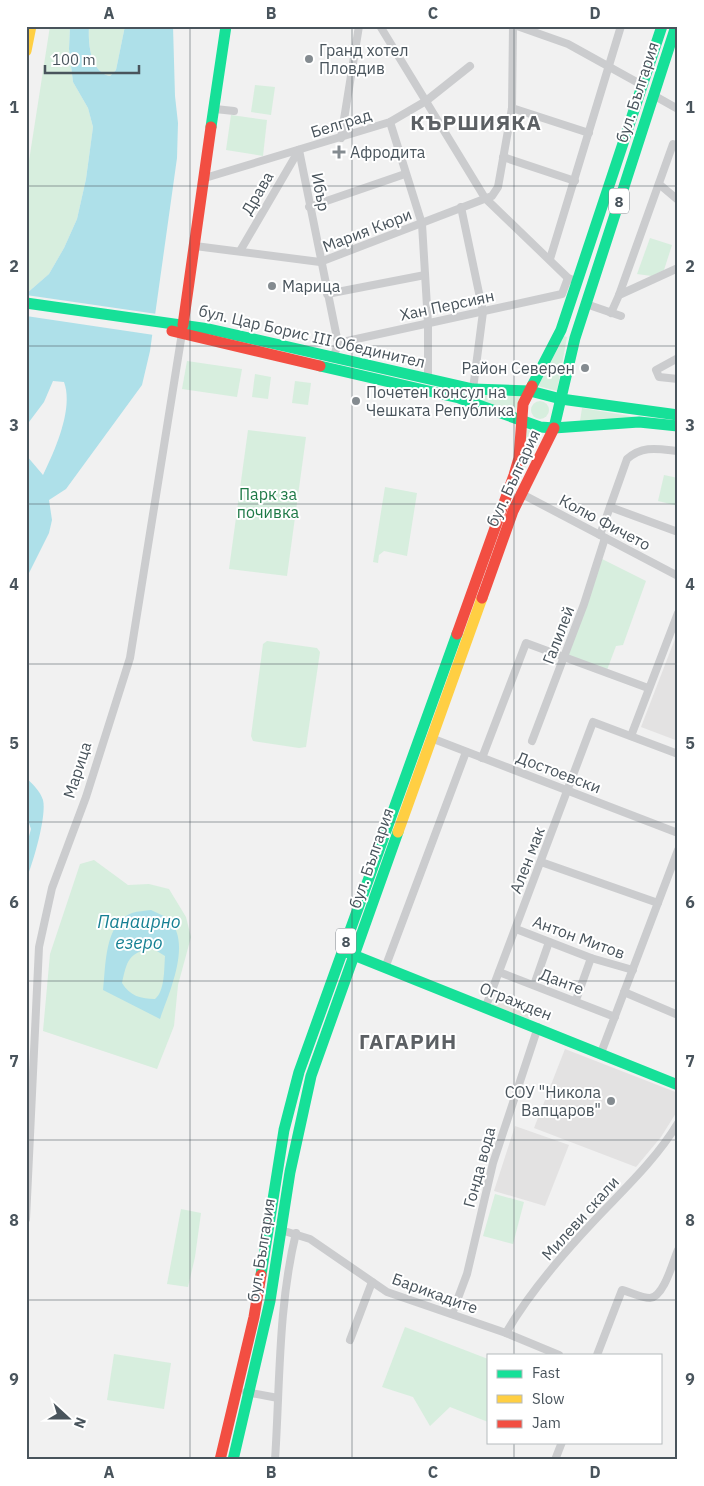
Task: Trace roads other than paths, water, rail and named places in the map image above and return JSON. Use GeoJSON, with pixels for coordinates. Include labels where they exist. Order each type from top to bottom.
{"type":"FeatureCollection","features":[{"type":"Feature","properties":{"kind":"main road"},"geometry":{"type":"LineString","coordinates":[[26,51],[31,26]]}},
{"type":"Feature","properties":{"kind":"main road","name":"Марица"},"geometry":{"type":"LineString","coordinates":[[182,329],[226,26]]}},
{"type":"Feature","properties":{"kind":"main road","name":"бул. България"},"geometry":{"type":"LineString","coordinates":[[530,392],[561,330],[573,280],[662,26]]}},
{"type":"Feature","properties":{"kind":"main road","name":"бул. България"},"geometry":{"type":"LineString","coordinates":[[560,399],[586,304],[676,26]]}},
{"type":"Feature","properties":{"kind":"main road","name":"бул. Цар Борис III Обединител"},"geometry":{"type":"LineString","coordinates":[[26,303],[162,326],[255,338],[473,389],[530,392]]}},
{"type":"Feature","properties":{"kind":"main road","name":"бул. Цар Борис III Обединител"},"geometry":{"type":"LineString","coordinates":[[26,310],[162,326]]}},
{"type":"Feature","properties":{"kind":"main road","name":"бул. Цар Борис III Обединител"},"geometry":{"type":"LineString","coordinates":[[182,329],[459,398],[522,421]]}},
{"type":"Feature","properties":{"kind":"main road"},"geometry":{"type":"LineString","coordinates":[[530,392],[548,394],[560,399],[678,415]]}},
{"type":"Feature","properties":{"kind":"main road","name":"8"},"geometry":{"type":"LineString","coordinates":[[220,1460],[254,1317],[291,1099],[342,950],[398,802],[514,475],[518,458],[523,404],[530,392]]}},
{"type":"Feature","properties":{"kind":"main road","name":"8"},"geometry":{"type":"LineString","coordinates":[[554,428],[560,399]]}},
{"type":"Feature","properties":{"kind":"main road"},"geometry":{"type":"LineString","coordinates":[[522,421],[540,428],[639,422],[678,426]]}},
{"type":"Feature","properties":{"kind":"main road","name":"бул. България"},"geometry":{"type":"LineString","coordinates":[[232,1460],[250,1392],[270,1301],[290,1172],[311,1076],[520,493],[554,428]]}},
{"type":"Feature","properties":{"kind":"main road","name":"Огражден"},"geometry":{"type":"LineString","coordinates":[[342,950],[486,1006],[678,1085]]}},
{"type":"Feature","properties":{"kind":"street"},"geometry":{"type":"LineString","coordinates":[[341,138],[359,26]]}},
{"type":"Feature","properties":{"kind":"street"},"geometry":{"type":"LineString","coordinates":[[380,26],[485,198],[573,280]]}},
{"type":"Feature","properties":{"kind":"street"},"geometry":{"type":"LineString","coordinates":[[485,198],[496,192],[512,108],[513,26]]}},
{"type":"Feature","properties":{"kind":"street"},"geometry":{"type":"LineString","coordinates":[[517,26],[568,44],[642,85]]}},
{"type":"Feature","properties":{"kind":"street"},"geometry":{"type":"LineString","coordinates":[[550,259],[621,26]]}},
{"type":"Feature","properties":{"kind":"street","name":"Белград"},"geometry":{"type":"LineString","coordinates":[[205,178],[390,122],[426,101],[470,66]]}},
{"type":"Feature","properties":{"kind":"street"},"geometry":{"type":"LineString","coordinates":[[653,95],[678,109]]}},
{"type":"Feature","properties":{"kind":"street"},"geometry":{"type":"LineString","coordinates":[[512,108],[589,133]]}},
{"type":"Feature","properties":{"kind":"street"},"geometry":{"type":"LineString","coordinates":[[215,109],[234,111]]}},
{"type":"Feature","properties":{"kind":"street"},"geometry":{"type":"LineString","coordinates":[[390,122],[404,174],[422,224],[428,323],[428,379]]}},
{"type":"Feature","properties":{"kind":"street"},"geometry":{"type":"LineString","coordinates":[[611,313],[674,144]]}},
{"type":"Feature","properties":{"kind":"street","name":"Ибър"},"geometry":{"type":"LineString","coordinates":[[299,150],[320,262],[338,343],[334,356]]}},
{"type":"Feature","properties":{"kind":"street","name":"Драва"},"geometry":{"type":"LineString","coordinates":[[240,251],[299,150]]}},
{"type":"Feature","properties":{"kind":"street"},"geometry":{"type":"LineString","coordinates":[[503,157],[574,181]]}},
{"type":"Feature","properties":{"kind":"street"},"geometry":{"type":"LineString","coordinates":[[309,207],[404,174]]}},
{"type":"Feature","properties":{"kind":"street"},"geometry":{"type":"LineString","coordinates":[[659,184],[678,200]]}},
{"type":"Feature","properties":{"kind":"street","name":"Мария Кюри"},"geometry":{"type":"LineString","coordinates":[[195,246],[320,262],[485,198]]}},
{"type":"Feature","properties":{"kind":"street"},"geometry":{"type":"LineString","coordinates":[[461,207],[483,312],[473,389]]}},
{"type":"Feature","properties":{"kind":"street"},"geometry":{"type":"LineString","coordinates":[[619,295],[678,268]]}},
{"type":"Feature","properties":{"kind":"street"},"geometry":{"type":"LineString","coordinates":[[327,294],[425,275]]}},
{"type":"Feature","properties":{"kind":"street","name":"Хан Персиян"},"geometry":{"type":"LineString","coordinates":[[338,343],[562,294],[573,280]]}},
{"type":"Feature","properties":{"kind":"street"},"geometry":{"type":"LineString","coordinates":[[586,304],[621,316]]}},
{"type":"Feature","properties":{"kind":"street","name":"Марица"},"geometry":{"type":"LineString","coordinates":[[26,1219],[39,947],[52,888],[86,798],[130,658],[182,329]]}},
{"type":"Feature","properties":{"kind":"street"},"geometry":{"type":"LineString","coordinates":[[678,358],[656,370],[659,377],[678,379]]}},
{"type":"Feature","properties":{"kind":"street","name":"Галилей"},"geometry":{"type":"LineString","coordinates":[[532,740],[584,604],[610,507],[627,459],[635,452],[648,448],[678,451]]}},
{"type":"Feature","properties":{"kind":"street","name":"Колю Фичето"},"geometry":{"type":"LineString","coordinates":[[520,493],[678,576]]}},
{"type":"Feature","properties":{"kind":"street"},"geometry":{"type":"LineString","coordinates":[[610,507],[678,532]]}},
{"type":"Feature","properties":{"kind":"street"},"geometry":{"type":"LineString","coordinates":[[678,613],[631,736],[678,754]]}},
{"type":"Feature","properties":{"kind":"street"},"geometry":{"type":"LineString","coordinates":[[482,758],[524,645],[529,643],[648,688]]}},
{"type":"Feature","properties":{"kind":"street","name":"Ален мак"},"geometry":{"type":"LineString","coordinates":[[486,1006],[593,722],[631,736]]}},
{"type":"Feature","properties":{"kind":"street","name":"Достоевски"},"geometry":{"type":"LineString","coordinates":[[431,738],[678,833]]}},
{"type":"Feature","properties":{"kind":"street"},"geometry":{"type":"LineString","coordinates":[[385,968],[466,752]]}},
{"type":"Feature","properties":{"kind":"street"},"geometry":{"type":"LineString","coordinates":[[601,1053],[678,850]]}},
{"type":"Feature","properties":{"kind":"street"},"geometry":{"type":"LineString","coordinates":[[541,862],[658,903]]}},
{"type":"Feature","properties":{"kind":"street","name":"Антон Митов"},"geometry":{"type":"LineString","coordinates":[[516,929],[591,958],[633,970]]}},
{"type":"Feature","properties":{"kind":"street"},"geometry":{"type":"LineString","coordinates":[[534,985],[549,942]]}},
{"type":"Feature","properties":{"kind":"street"},"geometry":{"type":"LineString","coordinates":[[576,1000],[591,958]]}},
{"type":"Feature","properties":{"kind":"street","name":"Данте"},"geometry":{"type":"LineString","coordinates":[[499,972],[576,1000],[614,1017]]}},
{"type":"Feature","properties":{"kind":"street"},"geometry":{"type":"LineString","coordinates":[[624,992],[678,1015]]}},
{"type":"Feature","properties":{"kind":"street","name":"Гонда вода"},"geometry":{"type":"LineString","coordinates":[[452,1314],[467,1274],[492,1163],[538,1027]]}},
{"type":"Feature","properties":{"kind":"street","name":"Милеви скали"},"geometry":{"type":"LineString","coordinates":[[506,1333],[536,1288],[591,1223],[653,1158],[678,1123]]}},
{"type":"Feature","properties":{"kind":"street","name":"Барикадите"},"geometry":{"type":"LineString","coordinates":[[281,1230],[296,1233],[344,1260],[387,1292],[506,1333],[557,1354]]}},
{"type":"Feature","properties":{"kind":"street"},"geometry":{"type":"LineString","coordinates":[[274,1460],[281,1338],[291,1254],[296,1233]]}},
{"type":"Feature","properties":{"kind":"street"},"geometry":{"type":"LineString","coordinates":[[597,1354],[622,1290],[649,1298],[660,1291],[678,1250]]}},
{"type":"Feature","properties":{"kind":"street"},"geometry":{"type":"LineString","coordinates":[[350,1340],[372,1282]]}},
{"type":"Feature","properties":{"kind":"street"},"geometry":{"type":"LineString","coordinates":[[237,1390],[278,1398]]}},
{"type":"Feature","properties":{"kind":"street"},"geometry":{"type":"LineString","coordinates":[[555,1460],[561,1444]]}},
{"type":"Feature","properties":{"kind":"water"},"geometry":{"type":"Polygon","coordinates":[[[70,26],[89,26],[90,48],[94,63],[98,69],[110,76],[116,70],[125,26],[173,26],[175,96],[178,123],[177,158],[150,351],[142,385],[66,489],[49,500],[52,520],[49,533],[26,579],[26,455],[43,475],[65,417],[66,393],[64,382],[53,381],[44,402],[26,426],[26,294],[49,274],[64,248],[77,219],[86,179],[93,127],[88,108],[73,82],[69,49],[70,26]]]}},
{"type":"Feature","properties":{"kind":"water"},"geometry":{"type":"Polygon","coordinates":[[[26,778],[40,794],[44,807],[39,840],[26,880],[26,847],[31,829],[26,814],[26,778]]]}},
{"type":"Feature","properties":{"kind":"water","name":"Панаирно езеро"},"geometry":{"type":"Polygon","coordinates":[[[151,910],[168,919],[175,929],[179,940],[177,967],[160,1019],[103,990],[108,946],[116,926],[123,918],[132,913],[151,910]],[[152,948],[133,955],[125,969],[122,983],[136,996],[155,999],[161,991],[165,956],[152,948]]]}},
{"type":"Feature","properties":{"kind":"place","name":"Гранд хотел Пловдив"},"geometry":{"type":"Point","coordinates":[309,59]}},
{"type":"Feature","properties":{"kind":"place","name":"Афродита"},"geometry":{"type":"Point","coordinates":[339,152]}},
{"type":"Feature","properties":{"kind":"place","name":"Марица"},"geometry":{"type":"Point","coordinates":[272,286]}},
{"type":"Feature","properties":{"kind":"place","name":"Район Северен"},"geometry":{"type":"Point","coordinates":[585,368]}},
{"type":"Feature","properties":{"kind":"place","name":"Почетен консул на Чешката Република"},"geometry":{"type":"Point","coordinates":[356,401]}},
{"type":"Feature","properties":{"kind":"place","name":"СОУ \"Никола Вапцаров\""},"geometry":{"type":"Point","coordinates":[611,1101]}},
{"type":"Feature","properties":{"kind":"district","name":"КЪРШИЯКА"},"geometry":{"type":"Point","coordinates":[476,122]}},
{"type":"Feature","properties":{"kind":"district","name":"ГАГАРИН"},"geometry":{"type":"Point","coordinates":[408,1041]}},
{"type":"Feature","properties":{"kind":"park label","name":"Парк за почивка"},"geometry":{"type":"Point","coordinates":[268,503]}}]}
